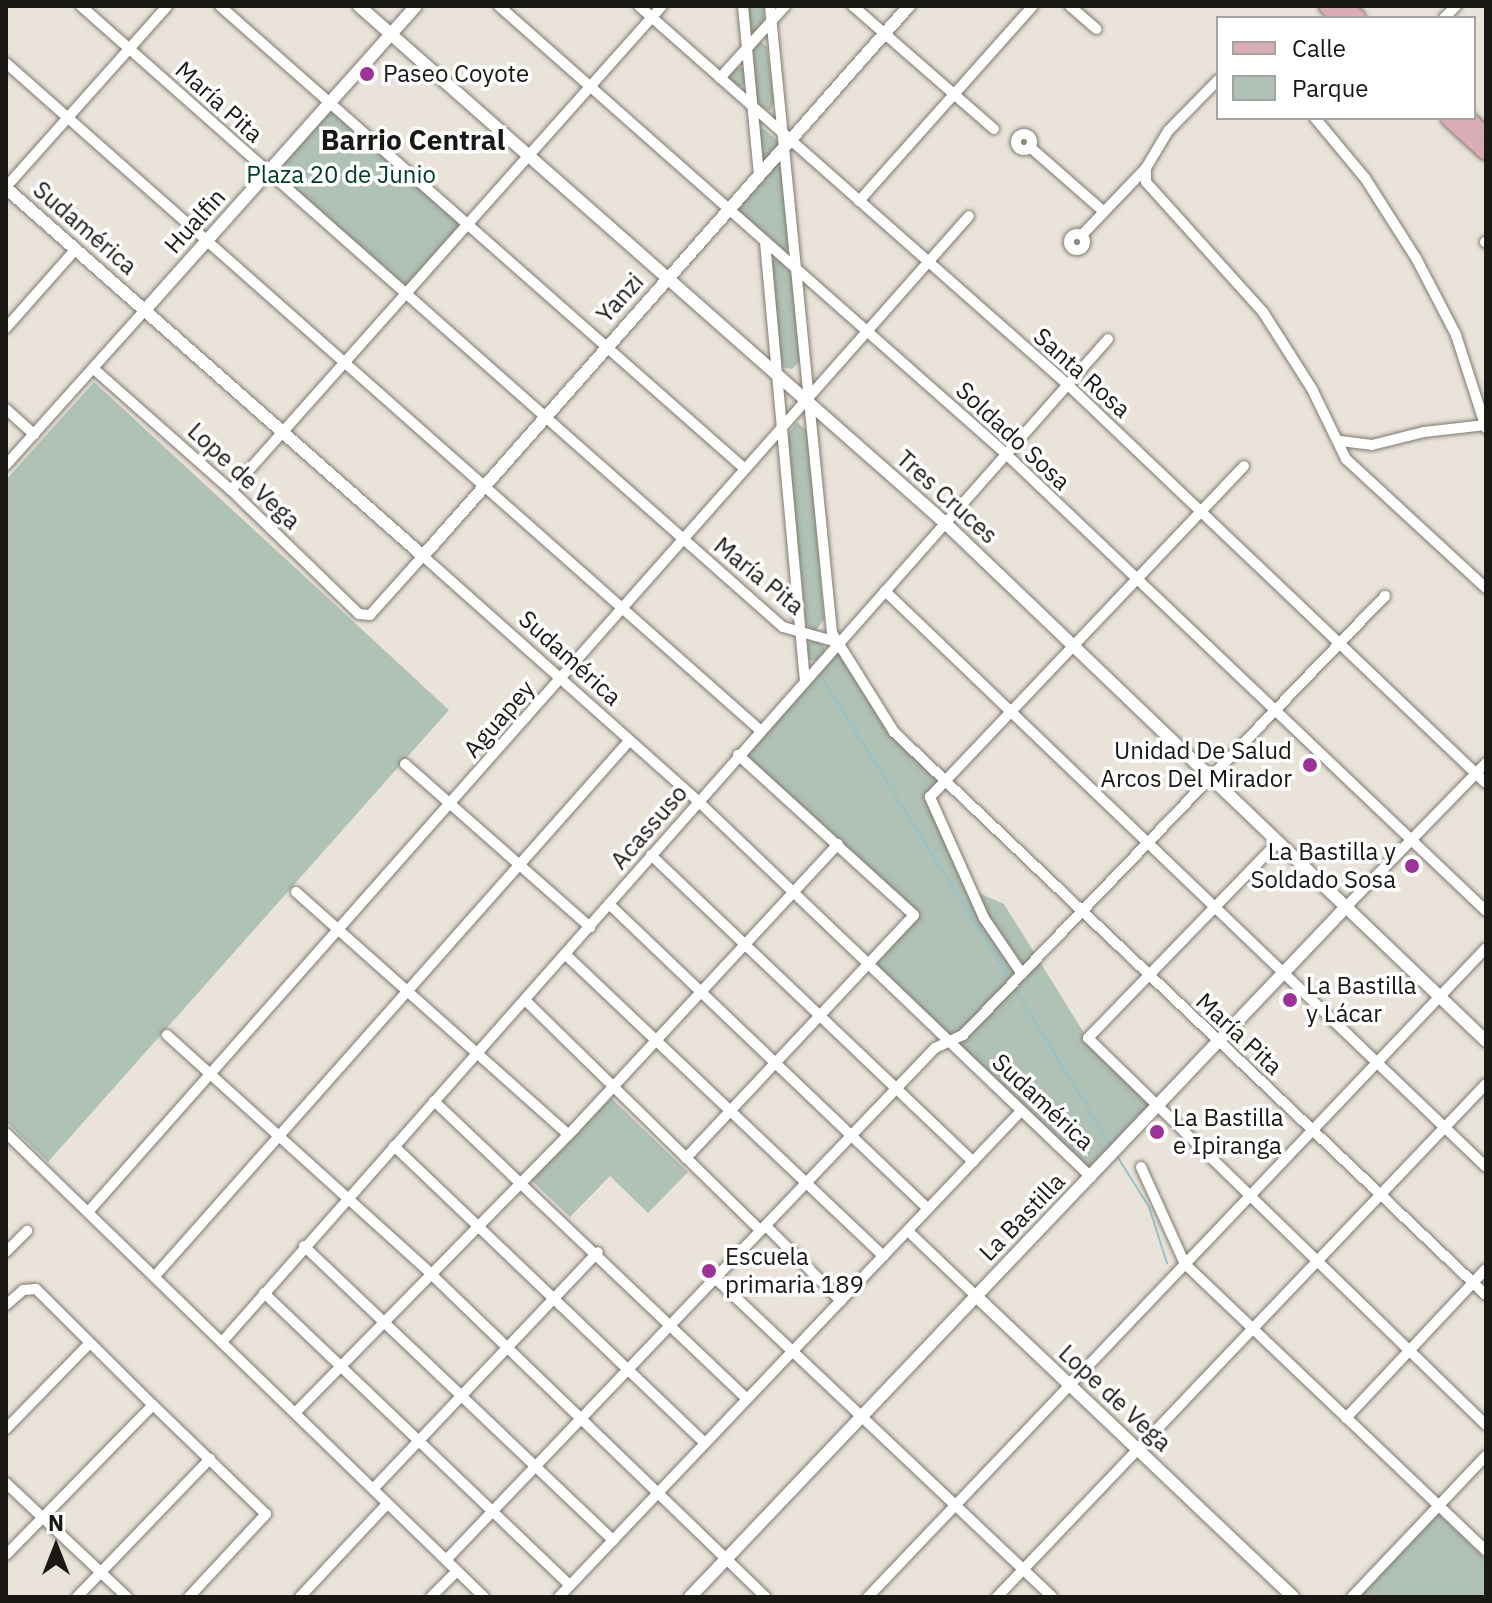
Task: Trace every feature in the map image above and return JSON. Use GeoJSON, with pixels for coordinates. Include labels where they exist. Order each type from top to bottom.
{"type":"FeatureCollection","features":[{"type":"Feature","properties":{"kind":"main road"},"geometry":{"type":"LineString","coordinates":[[1451,120],[1486,152]]}},
{"type":"Feature","properties":{"kind":"main road"},"geometry":{"type":"LineString","coordinates":[[1469,120],[1486,136]]}},
{"type":"Feature","properties":{"kind":"street","name":"María Pita"},"geometry":{"type":"LineString","coordinates":[[81,6],[783,627],[839,642],[889,726],[1486,1295]]}},
{"type":"Feature","properties":{"kind":"street"},"geometry":{"type":"LineString","coordinates":[[6,187],[167,6]]}},
{"type":"Feature","properties":{"kind":"street"},"geometry":{"type":"LineString","coordinates":[[220,6],[745,469]]}},
{"type":"Feature","properties":{"kind":"street","name":"Tres Cruces"},"geometry":{"type":"LineString","coordinates":[[359,6],[944,522],[1486,1041]]}},
{"type":"Feature","properties":{"kind":"street","name":"Hualfin"},"geometry":{"type":"LineString","coordinates":[[6,465],[416,6]]}},
{"type":"Feature","properties":{"kind":"street","name":"Soldado Sosa"},"geometry":{"type":"LineString","coordinates":[[499,6],[1006,454],[1486,911]]}},
{"type":"Feature","properties":{"kind":"street","name":"Santa Rosa"},"geometry":{"type":"LineString","coordinates":[[639,6],[1067,384],[1486,783]]}},
{"type":"Feature","properties":{"kind":"street"},"geometry":{"type":"LineString","coordinates":[[231,490],[285,433],[662,6]]}},
{"type":"Feature","properties":{"kind":"street"},"geometry":{"type":"LineString","coordinates":[[743,6],[759,175]]}},
{"type":"Feature","properties":{"kind":"street"},"geometry":{"type":"LineString","coordinates":[[770,6],[786,139],[829,620],[839,642]]}},
{"type":"Feature","properties":{"kind":"street"},"geometry":{"type":"LineString","coordinates":[[720,78],[785,6]]}},
{"type":"Feature","properties":{"kind":"street"},"geometry":{"type":"LineString","coordinates":[[853,6],[994,129]]}},
{"type":"Feature","properties":{"kind":"street","name":"Yanzi"},"geometry":{"type":"LineString","coordinates":[[363,617],[423,556],[759,175],[786,139],[909,6]]}},
{"type":"Feature","properties":{"kind":"street"},"geometry":{"type":"LineString","coordinates":[[859,201],[1033,6]]}},
{"type":"Feature","properties":{"kind":"street"},"geometry":{"type":"LineString","coordinates":[[1070,6],[1096,29]]}},
{"type":"Feature","properties":{"kind":"street"},"geometry":{"type":"LineString","coordinates":[[6,63],[760,730]]}},
{"type":"Feature","properties":{"kind":"street"},"geometry":{"type":"LineString","coordinates":[[1082,235],[1146,168],[1168,131],[1216,82]]}},
{"type":"Feature","properties":{"kind":"street"},"geometry":{"type":"LineString","coordinates":[[1317,120],[1365,178],[1422,269],[1456,335],[1486,426],[1372,445],[1340,441]]}},
{"type":"Feature","properties":{"kind":"street"},"geometry":{"type":"LineString","coordinates":[[1030,147],[1103,211]]}},
{"type":"Feature","properties":{"kind":"street"},"geometry":{"type":"LineString","coordinates":[[1146,168],[1149,187],[1263,312],[1340,441],[1346,459],[1486,588]]}},
{"type":"Feature","properties":{"kind":"street","name":"Sudamérica"},"geometry":{"type":"LineString","coordinates":[[6,187],[698,801],[1091,1177]]}},
{"type":"Feature","properties":{"kind":"street","name":"Aguapey"},"geometry":{"type":"LineString","coordinates":[[89,1211],[969,216]]}},
{"type":"Feature","properties":{"kind":"street"},"geometry":{"type":"LineString","coordinates":[[765,242],[805,678]]}},
{"type":"Feature","properties":{"kind":"street"},"geometry":{"type":"LineString","coordinates":[[6,328],[76,249]]}},
{"type":"Feature","properties":{"kind":"street","name":"Acassuso"},"geometry":{"type":"LineString","coordinates":[[222,1342],[590,927],[805,678],[1108,339]]}},
{"type":"Feature","properties":{"kind":"street","name":"Lope de Vega"},"geometry":{"type":"LineString","coordinates":[[94,369],[231,490],[363,617]]}},
{"type":"Feature","properties":{"kind":"street"},"geometry":{"type":"LineString","coordinates":[[6,409],[34,434]]}},
{"type":"Feature","properties":{"kind":"street"},"geometry":{"type":"LineString","coordinates":[[1020,976],[984,918],[930,797],[1244,466]]}},
{"type":"Feature","properties":{"kind":"street"},"geometry":{"type":"LineString","coordinates":[[885,591],[1486,1167]]}},
{"type":"Feature","properties":{"kind":"street"},"geometry":{"type":"LineString","coordinates":[[446,1560],[935,1048],[963,1035],[1385,596]]}},
{"type":"Feature","properties":{"kind":"street"},"geometry":{"type":"LineString","coordinates":[[155,1276],[629,741]]}},
{"type":"Feature","properties":{"kind":"street"},"geometry":{"type":"LineString","coordinates":[[686,1158],[821,1018],[912,919],[913,912],[738,755]]}},
{"type":"Feature","properties":{"kind":"street","name":"La Bastilla"},"geometry":{"type":"LineString","coordinates":[[690,1597],[1486,763]]}},
{"type":"Feature","properties":{"kind":"street"},"geometry":{"type":"LineString","coordinates":[[405,764],[590,927]]}},
{"type":"Feature","properties":{"kind":"street"},"geometry":{"type":"LineString","coordinates":[[1278,842],[1088,1038],[1486,1425]]}},
{"type":"Feature","properties":{"kind":"street"},"geometry":{"type":"LineString","coordinates":[[296,1412],[429,1272],[569,1135],[838,844]]}},
{"type":"Feature","properties":{"kind":"street"},"geometry":{"type":"LineString","coordinates":[[651,855],[973,1162]]}},
{"type":"Feature","properties":{"kind":"street"},"geometry":{"type":"LineString","coordinates":[[296,892],[479,1050],[569,1135]]}},
{"type":"Feature","properties":{"kind":"street"},"geometry":{"type":"LineString","coordinates":[[609,904],[928,1209]]}},
{"type":"Feature","properties":{"kind":"street"},"geometry":{"type":"LineString","coordinates":[[868,1597],[1486,948]]}},
{"type":"Feature","properties":{"kind":"street"},"geometry":{"type":"LineString","coordinates":[[565,954],[883,1256]]}},
{"type":"Feature","properties":{"kind":"street"},"geometry":{"type":"LineString","coordinates":[[525,1000],[612,1088],[841,1301]]}},
{"type":"Feature","properties":{"kind":"street"},"geometry":{"type":"LineString","coordinates":[[167,1035],[429,1272],[657,1496],[766,1597]]}},
{"type":"Feature","properties":{"kind":"street"},"geometry":{"type":"LineString","coordinates":[[997,1597],[1486,1084]]}},
{"type":"Feature","properties":{"kind":"street"},"geometry":{"type":"LineString","coordinates":[[434,1101],[598,1252],[747,1399]]}},
{"type":"Feature","properties":{"kind":"street"},"geometry":{"type":"LineString","coordinates":[[559,1597],[1020,1112]]}},
{"type":"Feature","properties":{"kind":"street"},"geometry":{"type":"LineString","coordinates":[[6,1133],[484,1597]]}},
{"type":"Feature","properties":{"kind":"street"},"geometry":{"type":"LineString","coordinates":[[394,1146],[705,1443]]}},
{"type":"Feature","properties":{"kind":"street"},"geometry":{"type":"LineString","coordinates":[[1141,1167],[1185,1264],[1486,1551]]}},
{"type":"Feature","properties":{"kind":"street"},"geometry":{"type":"LineString","coordinates":[[6,1252],[27,1231]]}},
{"type":"Feature","properties":{"kind":"street","name":"Lope de Vega"},"geometry":{"type":"LineString","coordinates":[[908,1231],[1293,1597]]}},
{"type":"Feature","properties":{"kind":"street"},"geometry":{"type":"LineString","coordinates":[[304,1246],[613,1540]]}},
{"type":"Feature","properties":{"kind":"street"},"geometry":{"type":"LineString","coordinates":[[374,1488],[417,1439],[598,1252]]}},
{"type":"Feature","properties":{"kind":"street"},"geometry":{"type":"LineString","coordinates":[[1346,1418],[1486,1269]]}},
{"type":"Feature","properties":{"kind":"street"},"geometry":{"type":"LineString","coordinates":[[714,1277],[1052,1597]]}},
{"type":"Feature","properties":{"kind":"street"},"geometry":{"type":"LineString","coordinates":[[6,1305],[23,1290],[36,1289],[266,1514],[189,1597]]}},
{"type":"Feature","properties":{"kind":"street"},"geometry":{"type":"LineString","coordinates":[[264,1293],[570,1585]]}},
{"type":"Feature","properties":{"kind":"street"},"geometry":{"type":"LineString","coordinates":[[6,1429],[90,1343]]}},
{"type":"Feature","properties":{"kind":"street"},"geometry":{"type":"LineString","coordinates":[[6,1555],[153,1405]]}},
{"type":"Feature","properties":{"kind":"street"},"geometry":{"type":"LineString","coordinates":[[1352,1597],[1486,1456]]}},
{"type":"Feature","properties":{"kind":"street"},"geometry":{"type":"LineString","coordinates":[[77,1597],[210,1459]]}},
{"type":"Feature","properties":{"kind":"street"},"geometry":{"type":"LineString","coordinates":[[6,1483],[127,1597]]}},
{"type":"Feature","properties":{"kind":"street"},"geometry":{"type":"LineString","coordinates":[[304,1596],[387,1504]]}},
{"type":"Feature","properties":{"kind":"street"},"geometry":{"type":"LineString","coordinates":[[431,1597],[456,1572]]}},
{"type":"Feature","properties":{"kind":"green space"},"geometry":{"type":"Polygon","coordinates":[[[745,6],[764,6],[764,22],[755,33],[749,31],[745,6]]]}},
{"type":"Feature","properties":{"kind":"green space"},"geometry":{"type":"Polygon","coordinates":[[[760,41],[767,47],[774,103],[770,111],[756,105],[751,52],[760,41]]]}},
{"type":"Feature","properties":{"kind":"green space"},"geometry":{"type":"Polygon","coordinates":[[[738,67],[745,70],[748,77],[745,84],[738,87],[731,84],[728,77],[731,70],[738,67]]]}},
{"type":"Feature","properties":{"kind":"green space","name":"Plaza 20 de Junio"},"geometry":{"type":"Polygon","coordinates":[[[330,103],[469,226],[407,295],[268,173],[330,103]]]}},
{"type":"Feature","properties":{"kind":"green space"},"geometry":{"type":"Polygon","coordinates":[[[757,123],[780,143],[762,163],[757,123]]]}},
{"type":"Feature","properties":{"kind":"green space"},"geometry":{"type":"Polygon","coordinates":[[[780,160],[790,246],[785,252],[736,209],[780,160]]]}},
{"type":"Feature","properties":{"kind":"green space"},"geometry":{"type":"Polygon","coordinates":[[[777,257],[793,276],[801,360],[792,369],[781,367],[771,261],[777,257]]]}},
{"type":"Feature","properties":{"kind":"green space"},"geometry":{"type":"Polygon","coordinates":[[[94,382],[449,710],[48,1162],[6,1122],[6,480],[94,382]]]}},
{"type":"Feature","properties":{"kind":"green space"},"geometry":{"type":"Polygon","coordinates":[[[797,422],[808,432],[824,619],[815,632],[806,624],[787,436],[797,422]]]}},
{"type":"Feature","properties":{"kind":"green space"},"geometry":{"type":"Polygon","coordinates":[[[815,641],[822,644],[825,651],[822,658],[815,661],[808,658],[805,651],[808,644],[815,641]]]}},
{"type":"Feature","properties":{"kind":"green space"},"geometry":{"type":"Polygon","coordinates":[[[839,642],[889,726],[947,781],[930,797],[974,891],[1004,904],[1084,1033],[1157,1108],[1091,1177],[869,965],[912,919],[738,755],[839,642]]]}},
{"type":"Feature","properties":{"kind":"green space"},"geometry":{"type":"Polygon","coordinates":[[[611,1098],[688,1172],[648,1213],[610,1176],[570,1217],[531,1180],[611,1098]]]}},
{"type":"Feature","properties":{"kind":"green space"},"geometry":{"type":"Polygon","coordinates":[[[1438,1513],[1486,1560],[1486,1597],[1359,1597],[1438,1513]]]}},
{"type":"Feature","properties":{"kind":"waterway"},"geometry":{"type":"LineString","coordinates":[[823,679],[1010,980]]}},
{"type":"Feature","properties":{"kind":"waterway"},"geometry":{"type":"LineString","coordinates":[[1015,989],[1112,1147]]}},
{"type":"Feature","properties":{"kind":"waterway"},"geometry":{"type":"LineString","coordinates":[[1117,1156],[1149,1207],[1167,1263]]}},
{"type":"Feature","properties":{"kind":"place","name":"Paseo Coyote"},"geometry":{"type":"Point","coordinates":[367,74]}},
{"type":"Feature","properties":{"kind":"place","name":"Unidad De Salud Arcos Del Mirador"},"geometry":{"type":"Point","coordinates":[1310,765]}},
{"type":"Feature","properties":{"kind":"place","name":"La Bastilla y Soldado Sosa"},"geometry":{"type":"Point","coordinates":[1412,866]}},
{"type":"Feature","properties":{"kind":"place","name":"La Bastilla y Lácar"},"geometry":{"type":"Point","coordinates":[1290,1000]}},
{"type":"Feature","properties":{"kind":"place","name":"La Bastilla e Ipiranga"},"geometry":{"type":"Point","coordinates":[1157,1132]}},
{"type":"Feature","properties":{"kind":"place","name":"Escuela primaria 189"},"geometry":{"type":"Point","coordinates":[709,1271]}},
{"type":"Feature","properties":{"kind":"district","name":"Barrio Central"},"geometry":{"type":"Point","coordinates":[413,140]}}]}
